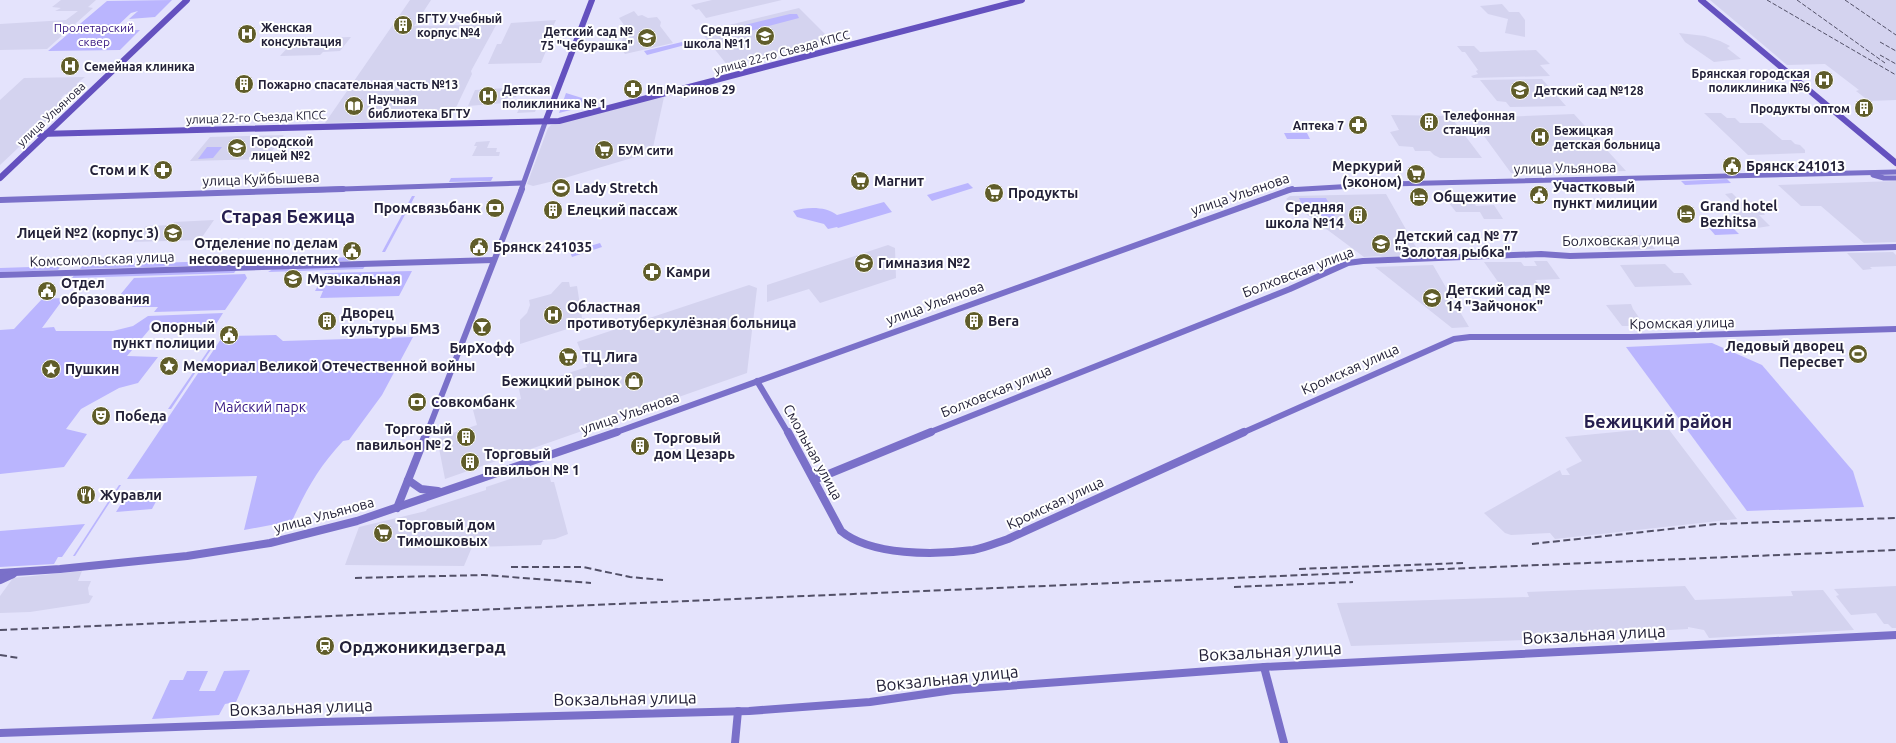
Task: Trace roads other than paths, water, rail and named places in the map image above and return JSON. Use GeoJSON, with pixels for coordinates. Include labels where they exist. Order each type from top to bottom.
{"type":"FeatureCollection","features":[{"type":"Feature","properties":{"kind":"main road","name":"улица Ульянова"},"geometry":{"type":"LineString","coordinates":[[0,171],[180,0]]}},
{"type":"Feature","properties":{"kind":"main road","name":"улица Ульянова"},"geometry":{"type":"LineString","coordinates":[[0,178],[187,0]]}},
{"type":"Feature","properties":{"kind":"main road"},"geometry":{"type":"LineString","coordinates":[[397,508],[524,183],[546,120],[592,0]]}},
{"type":"Feature","properties":{"kind":"main road","name":"улица 22-го Съезда КПСС"},"geometry":{"type":"LineString","coordinates":[[979,9],[1005,0]]}},
{"type":"Feature","properties":{"kind":"main road","name":"улица 22-го Съезда КПСС"},"geometry":{"type":"LineString","coordinates":[[39,134],[546,120],[559,122],[667,91],[979,9],[1022,0]]}},
{"type":"Feature","properties":{"kind":"main road"},"geometry":{"type":"LineString","coordinates":[[1701,0],[1896,163]]}},
{"type":"Feature","properties":{"kind":"main road","name":"улица Ульянова"},"geometry":{"type":"LineString","coordinates":[[0,573],[187,556],[270,543],[324,531],[397,508],[638,424],[1273,193],[1289,189],[1389,184],[1896,172]]}},
{"type":"Feature","properties":{"kind":"main road"},"geometry":{"type":"LineString","coordinates":[[1868,173],[1884,178],[1896,178]]}},
{"type":"Feature","properties":{"kind":"main road","name":"улица Куйбышева"},"geometry":{"type":"LineString","coordinates":[[0,200],[524,183]]}},
{"type":"Feature","properties":{"kind":"main road","name":"Болховская улица"},"geometry":{"type":"LineString","coordinates":[[814,480],[973,414],[1355,262],[1531,254],[1570,256],[1896,247]]}},
{"type":"Feature","properties":{"kind":"main road","name":"Комсомольская улица"},"geometry":{"type":"LineString","coordinates":[[0,274],[493,260]]}},
{"type":"Feature","properties":{"kind":"main road","name":"Кромская улица"},"geometry":{"type":"LineString","coordinates":[[845,536],[851,541],[866,546],[897,551],[964,551],[987,546],[1008,539],[1335,390],[1454,339],[1465,337],[1647,337],[1896,328]]}},
{"type":"Feature","properties":{"kind":"main road","name":"Смольная улица"},"geometry":{"type":"LineString","coordinates":[[757,381],[786,428],[845,536]]}},
{"type":"Feature","properties":{"kind":"main road"},"geometry":{"type":"LineString","coordinates":[[408,480],[421,489],[446,490]]}},
{"type":"Feature","properties":{"kind":"main road"},"geometry":{"type":"LineString","coordinates":[[0,580],[17,572]]}},
{"type":"Feature","properties":{"kind":"main road","name":"Вокзальная улица"},"geometry":{"type":"LineString","coordinates":[[0,733],[348,721],[738,711],[855,704],[953,690],[1264,667],[1896,635]]}},
{"type":"Feature","properties":{"kind":"main road"},"geometry":{"type":"LineString","coordinates":[[1264,667],[1284,743]]}},
{"type":"Feature","properties":{"kind":"main road"},"geometry":{"type":"LineString","coordinates":[[735,743],[738,711]]}},
{"type":"Feature","properties":{"kind":"railway"},"geometry":{"type":"LineString","coordinates":[[1767,0],[1896,75]]}},
{"type":"Feature","properties":{"kind":"railway"},"geometry":{"type":"LineString","coordinates":[[1797,0],[1885,63]]}},
{"type":"Feature","properties":{"kind":"railway"},"geometry":{"type":"LineString","coordinates":[[1845,0],[1896,35]]}},
{"type":"Feature","properties":{"kind":"railway"},"geometry":{"type":"LineString","coordinates":[[1880,42],[1896,51]]}},
{"type":"Feature","properties":{"kind":"railway"},"geometry":{"type":"LineString","coordinates":[[1880,55],[1896,64]]}},
{"type":"Feature","properties":{"kind":"railway"},"geometry":{"type":"LineString","coordinates":[[1532,544],[1716,524],[1896,518]]}},
{"type":"Feature","properties":{"kind":"railway"},"geometry":{"type":"LineString","coordinates":[[0,630],[1896,550]]}},
{"type":"Feature","properties":{"kind":"railway"},"geometry":{"type":"LineString","coordinates":[[1299,569],[1463,563]]}},
{"type":"Feature","properties":{"kind":"railway"},"geometry":{"type":"LineString","coordinates":[[511,567],[583,567],[630,577],[663,580]]}},
{"type":"Feature","properties":{"kind":"railway"},"geometry":{"type":"LineString","coordinates":[[355,578],[484,575],[591,583]]}},
{"type":"Feature","properties":{"kind":"railway"},"geometry":{"type":"LineString","coordinates":[[1234,587],[1353,582]]}},
{"type":"Feature","properties":{"kind":"railway"},"geometry":{"type":"LineString","coordinates":[[0,655],[19,658]]}},
{"type":"Feature","properties":{"kind":"place","name":"БГТУ Учебный корпус №4"},"geometry":{"type":"Point","coordinates":[403,25]}},
{"type":"Feature","properties":{"kind":"place","name":"Женская консультация"},"geometry":{"type":"Point","coordinates":[247,34]}},
{"type":"Feature","properties":{"kind":"place","name":"Средняя школа №11"},"geometry":{"type":"Point","coordinates":[765,36]}},
{"type":"Feature","properties":{"kind":"place","name":"Детский сад № 75 \"Чебурашка\""},"geometry":{"type":"Point","coordinates":[647,38]}},
{"type":"Feature","properties":{"kind":"place","name":"Семейная клиника"},"geometry":{"type":"Point","coordinates":[70,66]}},
{"type":"Feature","properties":{"kind":"place","name":"Брянская городская поликлиника №6"},"geometry":{"type":"Point","coordinates":[1824,80]}},
{"type":"Feature","properties":{"kind":"place","name":"Пожарно спасательная часть №13"},"geometry":{"type":"Point","coordinates":[244,84]}},
{"type":"Feature","properties":{"kind":"place","name":"Ип Маринов 29"},"geometry":{"type":"Point","coordinates":[633,89]}},
{"type":"Feature","properties":{"kind":"place","name":"Детский сад №128"},"geometry":{"type":"Point","coordinates":[1520,90]}},
{"type":"Feature","properties":{"kind":"place","name":"Детская поликлиника № 1"},"geometry":{"type":"Point","coordinates":[488,96]}},
{"type":"Feature","properties":{"kind":"place","name":"Научная библиотека БГТУ"},"geometry":{"type":"Point","coordinates":[354,106]}},
{"type":"Feature","properties":{"kind":"place","name":"Продукты оптом"},"geometry":{"type":"Point","coordinates":[1864,108]}},
{"type":"Feature","properties":{"kind":"place","name":"Телефонная станция"},"geometry":{"type":"Point","coordinates":[1429,122]}},
{"type":"Feature","properties":{"kind":"place","name":"Аптека 7"},"geometry":{"type":"Point","coordinates":[1358,125]}},
{"type":"Feature","properties":{"kind":"place","name":"Бежицкая детская больница"},"geometry":{"type":"Point","coordinates":[1540,137]}},
{"type":"Feature","properties":{"kind":"place","name":"Городской лицей №2"},"geometry":{"type":"Point","coordinates":[237,148]}},
{"type":"Feature","properties":{"kind":"place","name":"БУМ сити"},"geometry":{"type":"Point","coordinates":[604,150]}},
{"type":"Feature","properties":{"kind":"place","name":"Брянск 241013"},"geometry":{"type":"Point","coordinates":[1732,166]}},
{"type":"Feature","properties":{"kind":"place","name":"Стом и К"},"geometry":{"type":"Point","coordinates":[163,170]}},
{"type":"Feature","properties":{"kind":"place","name":"Меркурий (эконом)"},"geometry":{"type":"Point","coordinates":[1416,174]}},
{"type":"Feature","properties":{"kind":"place","name":"Магнит"},"geometry":{"type":"Point","coordinates":[860,181]}},
{"type":"Feature","properties":{"kind":"place","name":"Lady Stretch"},"geometry":{"type":"Point","coordinates":[561,188]}},
{"type":"Feature","properties":{"kind":"place","name":"Продукты"},"geometry":{"type":"Point","coordinates":[994,193]}},
{"type":"Feature","properties":{"kind":"place","name":"Участковый пункт милиции"},"geometry":{"type":"Point","coordinates":[1539,195]}},
{"type":"Feature","properties":{"kind":"place","name":"Общежитие"},"geometry":{"type":"Point","coordinates":[1419,197]}},
{"type":"Feature","properties":{"kind":"place","name":"Промсвязьбанк"},"geometry":{"type":"Point","coordinates":[495,208]}},
{"type":"Feature","properties":{"kind":"place","name":"Елецкий пассаж"},"geometry":{"type":"Point","coordinates":[553,210]}},
{"type":"Feature","properties":{"kind":"place","name":"Grand hotel Bezhitsa"},"geometry":{"type":"Point","coordinates":[1686,214]}},
{"type":"Feature","properties":{"kind":"place","name":"Средняя школа №14"},"geometry":{"type":"Point","coordinates":[1358,215]}},
{"type":"Feature","properties":{"kind":"place","name":"Лицей №2 (корпус 3)"},"geometry":{"type":"Point","coordinates":[173,233]}},
{"type":"Feature","properties":{"kind":"place","name":"Детский сад № 77 \"Золотая рыбка\""},"geometry":{"type":"Point","coordinates":[1381,244]}},
{"type":"Feature","properties":{"kind":"place","name":"Брянск 241035"},"geometry":{"type":"Point","coordinates":[479,247]}},
{"type":"Feature","properties":{"kind":"place","name":"Отделение по делам несовершеннолетних"},"geometry":{"type":"Point","coordinates":[352,251]}},
{"type":"Feature","properties":{"kind":"place","name":"Гимназия №2"},"geometry":{"type":"Point","coordinates":[864,263]}},
{"type":"Feature","properties":{"kind":"place","name":"Камри"},"geometry":{"type":"Point","coordinates":[652,272]}},
{"type":"Feature","properties":{"kind":"place","name":"Музыкальная"},"geometry":{"type":"Point","coordinates":[293,279]}},
{"type":"Feature","properties":{"kind":"place","name":"Отдел образования"},"geometry":{"type":"Point","coordinates":[47,291]}},
{"type":"Feature","properties":{"kind":"place","name":"Детский сад № 14 \"Зайчонок\""},"geometry":{"type":"Point","coordinates":[1432,298]}},
{"type":"Feature","properties":{"kind":"place","name":"Областная противотуберкулёзная больница"},"geometry":{"type":"Point","coordinates":[553,315]}},
{"type":"Feature","properties":{"kind":"place","name":"Дворец культуры БМЗ"},"geometry":{"type":"Point","coordinates":[327,321]}},
{"type":"Feature","properties":{"kind":"place","name":"Вега"},"geometry":{"type":"Point","coordinates":[974,321]}},
{"type":"Feature","properties":{"kind":"place","name":"БирХофф"},"geometry":{"type":"Point","coordinates":[482,327]}},
{"type":"Feature","properties":{"kind":"place","name":"Опорный пункт полиции"},"geometry":{"type":"Point","coordinates":[229,335]}},
{"type":"Feature","properties":{"kind":"place","name":"Ледовый дворец Пересвет"},"geometry":{"type":"Point","coordinates":[1858,354]}},
{"type":"Feature","properties":{"kind":"place","name":"ТЦ Лига"},"geometry":{"type":"Point","coordinates":[568,357]}},
{"type":"Feature","properties":{"kind":"place","name":"Мемориал Великой Отечественной войны"},"geometry":{"type":"Point","coordinates":[169,366]}},
{"type":"Feature","properties":{"kind":"place","name":"Пушкин"},"geometry":{"type":"Point","coordinates":[51,369]}},
{"type":"Feature","properties":{"kind":"place","name":"Бежицкий рынок"},"geometry":{"type":"Point","coordinates":[634,381]}},
{"type":"Feature","properties":{"kind":"place","name":"Совкомбанк"},"geometry":{"type":"Point","coordinates":[417,402]}},
{"type":"Feature","properties":{"kind":"place","name":"Победа"},"geometry":{"type":"Point","coordinates":[101,416]}},
{"type":"Feature","properties":{"kind":"place","name":"Торговый павильон № 2"},"geometry":{"type":"Point","coordinates":[466,437]}},
{"type":"Feature","properties":{"kind":"place","name":"Торговый дом Цезарь"},"geometry":{"type":"Point","coordinates":[640,446]}},
{"type":"Feature","properties":{"kind":"place","name":"Торговый павильон № 1"},"geometry":{"type":"Point","coordinates":[470,462]}},
{"type":"Feature","properties":{"kind":"place","name":"Журавли"},"geometry":{"type":"Point","coordinates":[86,495]}},
{"type":"Feature","properties":{"kind":"place","name":"Торговый дом Тимошковых"},"geometry":{"type":"Point","coordinates":[383,533]}},
{"type":"Feature","properties":{"kind":"place","name":"Орджоникидзеград"},"geometry":{"type":"Point","coordinates":[325,646]}},
{"type":"Feature","properties":{"kind":"district","name":"Cтарая Бежица"},"geometry":{"type":"Point","coordinates":[288,216]}},
{"type":"Feature","properties":{"kind":"district","name":"Бежицкий район"},"geometry":{"type":"Point","coordinates":[1658,421]}},
{"type":"Feature","properties":{"kind":"park label","name":"Пролетарский сквер"},"geometry":{"type":"Point","coordinates":[94,34]}},
{"type":"Feature","properties":{"kind":"park label","name":"Майский парк"},"geometry":{"type":"Point","coordinates":[260,407]}}]}
